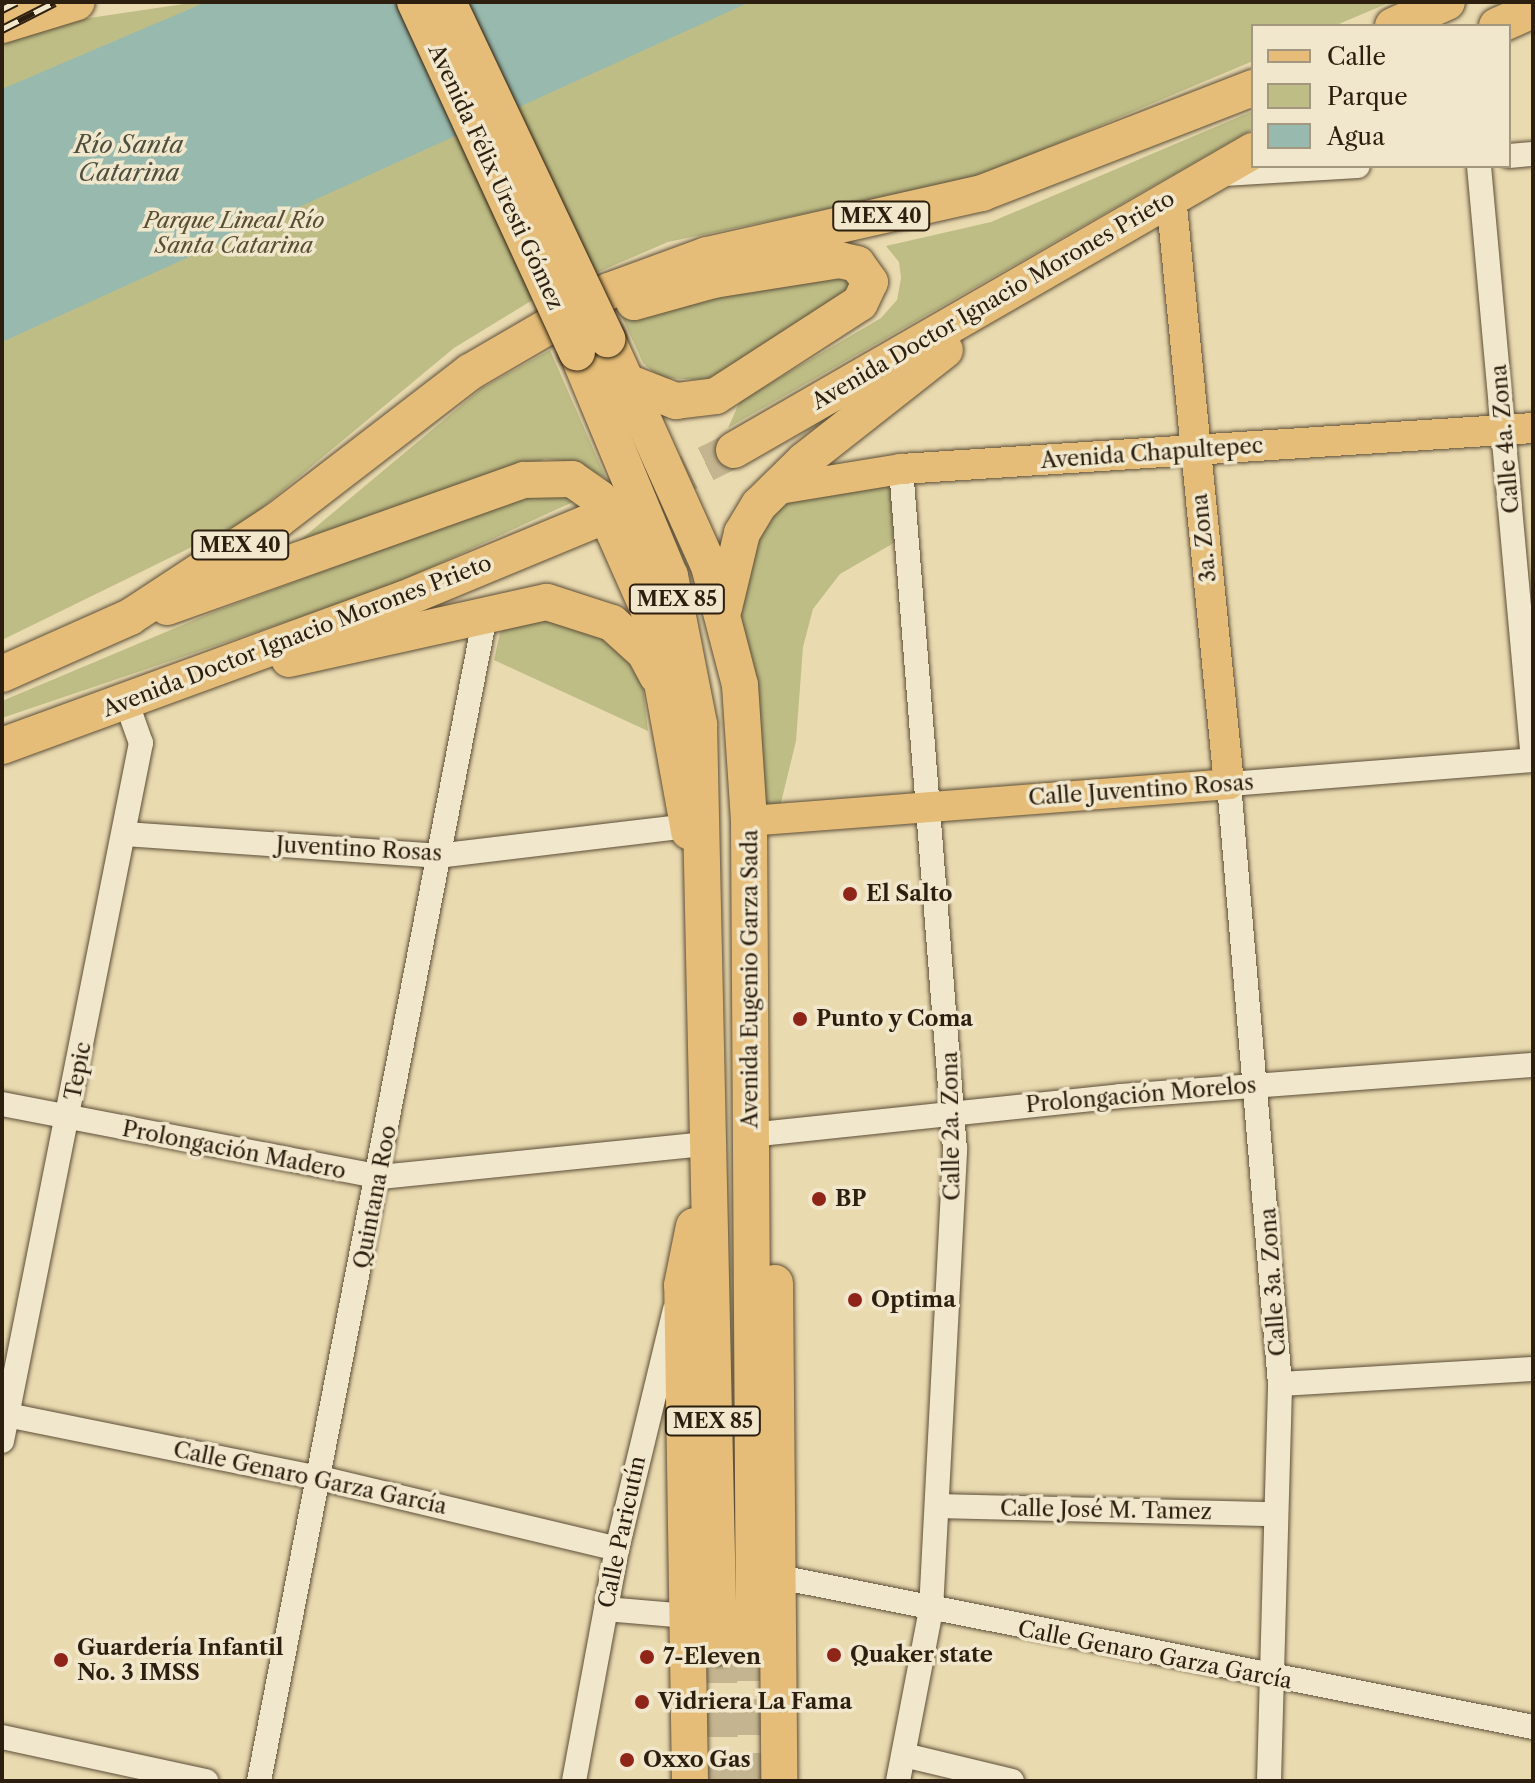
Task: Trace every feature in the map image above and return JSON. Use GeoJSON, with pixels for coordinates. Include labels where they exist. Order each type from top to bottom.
{"type":"FeatureCollection","features":[{"type":"Feature","properties":{"kind":"highway"},"geometry":{"type":"LineString","coordinates":[[2,25],[77,2]]}},
{"type":"Feature","properties":{"kind":"highway","name":"Avenida Félix Uresti Gómez"},"geometry":{"type":"LineString","coordinates":[[415,2],[592,345]]}},
{"type":"Feature","properties":{"kind":"highway","name":"Avenida Félix Uresti Gómez"},"geometry":{"type":"LineString","coordinates":[[448,2],[592,345]]}},
{"type":"Feature","properties":{"kind":"highway"},"geometry":{"type":"LineString","coordinates":[[1398,24],[1447,2]]}},
{"type":"Feature","properties":{"kind":"highway"},"geometry":{"type":"LineString","coordinates":[[1502,24],[1533,10]]}},
{"type":"Feature","properties":{"kind":"highway","name":"MEX 40"},"geometry":{"type":"LineString","coordinates":[[2,674],[130,617],[279,519],[511,344],[676,264],[982,193],[1251,89]]}},
{"type":"Feature","properties":{"kind":"highway","name":"Avenida Doctor Ignacio Morones Prieto"},"geometry":{"type":"LineString","coordinates":[[734,450],[1251,152]]}},
{"type":"Feature","properties":{"kind":"highway"},"geometry":{"type":"LineString","coordinates":[[511,344],[714,280],[840,260],[866,272],[870,282],[860,303],[724,392],[676,401],[627,382]]}},
{"type":"Feature","properties":{"kind":"highway"},"geometry":{"type":"LineString","coordinates":[[724,608],[742,533],[773,490],[1037,277]]}},
{"type":"Feature","properties":{"kind":"highway","name":"Avenida Eugenio Garza Sada"},"geometry":{"type":"LineString","coordinates":[[592,345],[627,382],[724,608],[740,685],[749,821],[754,1645]]}},
{"type":"Feature","properties":{"kind":"highway","name":"Avenida Eugenio Garza Sada"},"geometry":{"type":"LineString","coordinates":[[592,345],[680,608],[699,724],[705,865],[706,1194],[719,1647]]}},
{"type":"Feature","properties":{"kind":"highway"},"geometry":{"type":"LineString","coordinates":[[130,617],[257,578],[516,482],[556,476],[587,486],[608,515],[649,611],[687,826],[705,865]]}},
{"type":"Feature","properties":{"kind":"highway","name":"Avenida Doctor Ignacio Morones Prieto"},"geometry":{"type":"LineString","coordinates":[[2,746],[216,669],[590,522]]}},
{"type":"Feature","properties":{"kind":"highway"},"geometry":{"type":"LineString","coordinates":[[216,669],[355,647],[486,611],[547,602],[590,611],[630,637],[660,682]]}},
{"type":"Feature","properties":{"kind":"highway"},"geometry":{"type":"LineString","coordinates":[[690,1781],[682,1285],[706,1194]]}},
{"type":"Feature","properties":{"kind":"highway"},"geometry":{"type":"LineString","coordinates":[[750,1194],[775,1274],[779,1577],[775,1777]]}},
{"type":"Feature","properties":{"kind":"main road","name":"3a. Zona"},"geometry":{"type":"LineString","coordinates":[[1171,197],[1229,784]]}},
{"type":"Feature","properties":{"kind":"main road","name":"Avenida Chapultepec"},"geometry":{"type":"LineString","coordinates":[[773,490],[901,469],[1195,442],[1519,421]]}},
{"type":"Feature","properties":{"kind":"main road","name":"Calle Juventino Rosas"},"geometry":{"type":"LineString","coordinates":[[749,821],[1229,784]]}},
{"type":"Feature","properties":{"kind":"street"},"geometry":{"type":"LineString","coordinates":[[1511,156],[1533,154]]}},
{"type":"Feature","properties":{"kind":"street"},"geometry":{"type":"LineString","coordinates":[[1208,175],[1325,168]]}},
{"type":"Feature","properties":{"kind":"street","name":"Calle 4a. Zona"},"geometry":{"type":"LineString","coordinates":[[1479,168],[1519,421],[1533,760]]}},
{"type":"Feature","properties":{"kind":"street","name":"Calle 2a. Zona"},"geometry":{"type":"LineString","coordinates":[[898,1781],[931,1610],[955,1113],[926,806],[901,469]]}},
{"type":"Feature","properties":{"kind":"street","name":"Quintana Roo"},"geometry":{"type":"LineString","coordinates":[[259,1781],[380,1177],[437,856],[486,611]]}},
{"type":"Feature","properties":{"kind":"street","name":"Tepic"},"geometry":{"type":"LineString","coordinates":[[2,1441],[5,1414],[69,1119],[141,743],[126,701]]}},
{"type":"Feature","properties":{"kind":"street","name":"Calle Juventino Rosas"},"geometry":{"type":"LineString","coordinates":[[1229,784],[1533,760]]}},
{"type":"Feature","properties":{"kind":"street","name":"Calle 3a. Zona"},"geometry":{"type":"LineString","coordinates":[[1229,784],[1280,1384],[1273,1514],[1269,1781]]}},
{"type":"Feature","properties":{"kind":"street","name":"Juventino Rosas"},"geometry":{"type":"LineString","coordinates":[[125,834],[437,856],[687,826]]}},
{"type":"Feature","properties":{"kind":"street","name":"Prolongación Morelos"},"geometry":{"type":"LineString","coordinates":[[750,1135],[1256,1084],[1533,1065]]}},
{"type":"Feature","properties":{"kind":"street","name":"Prolongación Madero"},"geometry":{"type":"LineString","coordinates":[[2,1104],[380,1177],[706,1144]]}},
{"type":"Feature","properties":{"kind":"street","name":"Calle Paricutín"},"geometry":{"type":"LineString","coordinates":[[574,1781],[617,1549],[682,1285]]}},
{"type":"Feature","properties":{"kind":"street"},"geometry":{"type":"LineString","coordinates":[[1280,1384],[1533,1369]]}},
{"type":"Feature","properties":{"kind":"street","name":"Calle Genaro Garza García"},"geometry":{"type":"LineString","coordinates":[[5,1414],[320,1478],[617,1549]]}},
{"type":"Feature","properties":{"kind":"street","name":"Calle José M. Tamez"},"geometry":{"type":"LineString","coordinates":[[938,1506],[1273,1514]]}},
{"type":"Feature","properties":{"kind":"street","name":"Calle Genaro Garza García"},"geometry":{"type":"LineString","coordinates":[[779,1577],[1271,1678],[1533,1727]]}},
{"type":"Feature","properties":{"kind":"street"},"geometry":{"type":"LineString","coordinates":[[606,1609],[687,1616]]}},
{"type":"Feature","properties":{"kind":"street"},"geometry":{"type":"LineString","coordinates":[[2,1737],[206,1781]]}},
{"type":"Feature","properties":{"kind":"street"},"geometry":{"type":"LineString","coordinates":[[904,1755],[1012,1781]]}},
{"type":"Feature","properties":{"kind":"green space","name":"Parque Lineal Río Santa Catarina"},"geometry":{"type":"Polygon","coordinates":[[[197,2],[1391,2],[1339,24],[1251,24],[1251,62],[976,178],[668,242],[531,301],[454,348],[247,520],[2,640],[2,31],[197,2]]]}},
{"type":"Feature","properties":{"kind":"green space"},"geometry":{"type":"Polygon","coordinates":[[[1251,112],[1251,130],[728,428],[740,401],[881,318],[897,300],[901,278],[899,262],[886,246],[991,222],[1251,112]]]}},
{"type":"Feature","properties":{"kind":"green space"},"geometry":{"type":"Polygon","coordinates":[[[845,272],[854,291],[713,380],[660,378],[643,363],[622,317],[845,272]]]}},
{"type":"Feature","properties":{"kind":"green space"},"geometry":{"type":"Polygon","coordinates":[[[550,350],[606,478],[572,462],[545,459],[280,557],[482,388],[550,350]]]}},
{"type":"Feature","properties":{"kind":"green space"},"geometry":{"type":"Polygon","coordinates":[[[901,469],[906,536],[840,574],[813,609],[803,647],[796,741],[777,819],[749,821],[736,553],[759,505],[901,469]]]}},
{"type":"Feature","properties":{"kind":"green space"},"geometry":{"type":"Polygon","coordinates":[[[559,490],[575,501],[386,588],[2,718],[2,701],[211,613],[503,504],[559,490]]]}},
{"type":"Feature","properties":{"kind":"green space"},"geometry":{"type":"Polygon","coordinates":[[[574,616],[641,669],[648,731],[494,660],[500,633],[510,622],[574,616]]]}},
{"type":"Feature","properties":{"kind":"water","name":"Río Santa Catarina"},"geometry":{"type":"Polygon","coordinates":[[[206,2],[750,2],[2,342],[2,89],[206,2]]]}},
{"type":"Feature","properties":{"kind":"tunnel"},"geometry":{"type":"LineString","coordinates":[[609,512],[734,450]]}},
{"type":"Feature","properties":{"kind":"tunnel"},"geometry":{"type":"LineString","coordinates":[[754,1645],[756,1781]]}},
{"type":"Feature","properties":{"kind":"tunnel"},"geometry":{"type":"LineString","coordinates":[[719,1647],[720,1781]]}},
{"type":"Feature","properties":{"kind":"railway"},"geometry":{"type":"LineString","coordinates":[[2,9],[16,2]]}},
{"type":"Feature","properties":{"kind":"railway"},"geometry":{"type":"LineString","coordinates":[[2,29],[55,2]]}},
{"type":"Feature","properties":{"kind":"place","name":"El Salto"},"geometry":{"type":"Point","coordinates":[850,894]}},
{"type":"Feature","properties":{"kind":"place","name":"Punto y Coma"},"geometry":{"type":"Point","coordinates":[800,1019]}},
{"type":"Feature","properties":{"kind":"place","name":"BP"},"geometry":{"type":"Point","coordinates":[819,1199]}},
{"type":"Feature","properties":{"kind":"place","name":"Optima"},"geometry":{"type":"Point","coordinates":[855,1300]}},
{"type":"Feature","properties":{"kind":"place","name":"Quaker state"},"geometry":{"type":"Point","coordinates":[834,1655]}},
{"type":"Feature","properties":{"kind":"place","name":"7-Eleven"},"geometry":{"type":"Point","coordinates":[647,1657]}},
{"type":"Feature","properties":{"kind":"place","name":"Guardería Infantil No. 3 IMSS"},"geometry":{"type":"Point","coordinates":[61,1660]}},
{"type":"Feature","properties":{"kind":"place","name":"Vidriera La Fama"},"geometry":{"type":"Point","coordinates":[642,1702]}},
{"type":"Feature","properties":{"kind":"place","name":"Oxxo Gas"},"geometry":{"type":"Point","coordinates":[627,1760]}}]}
